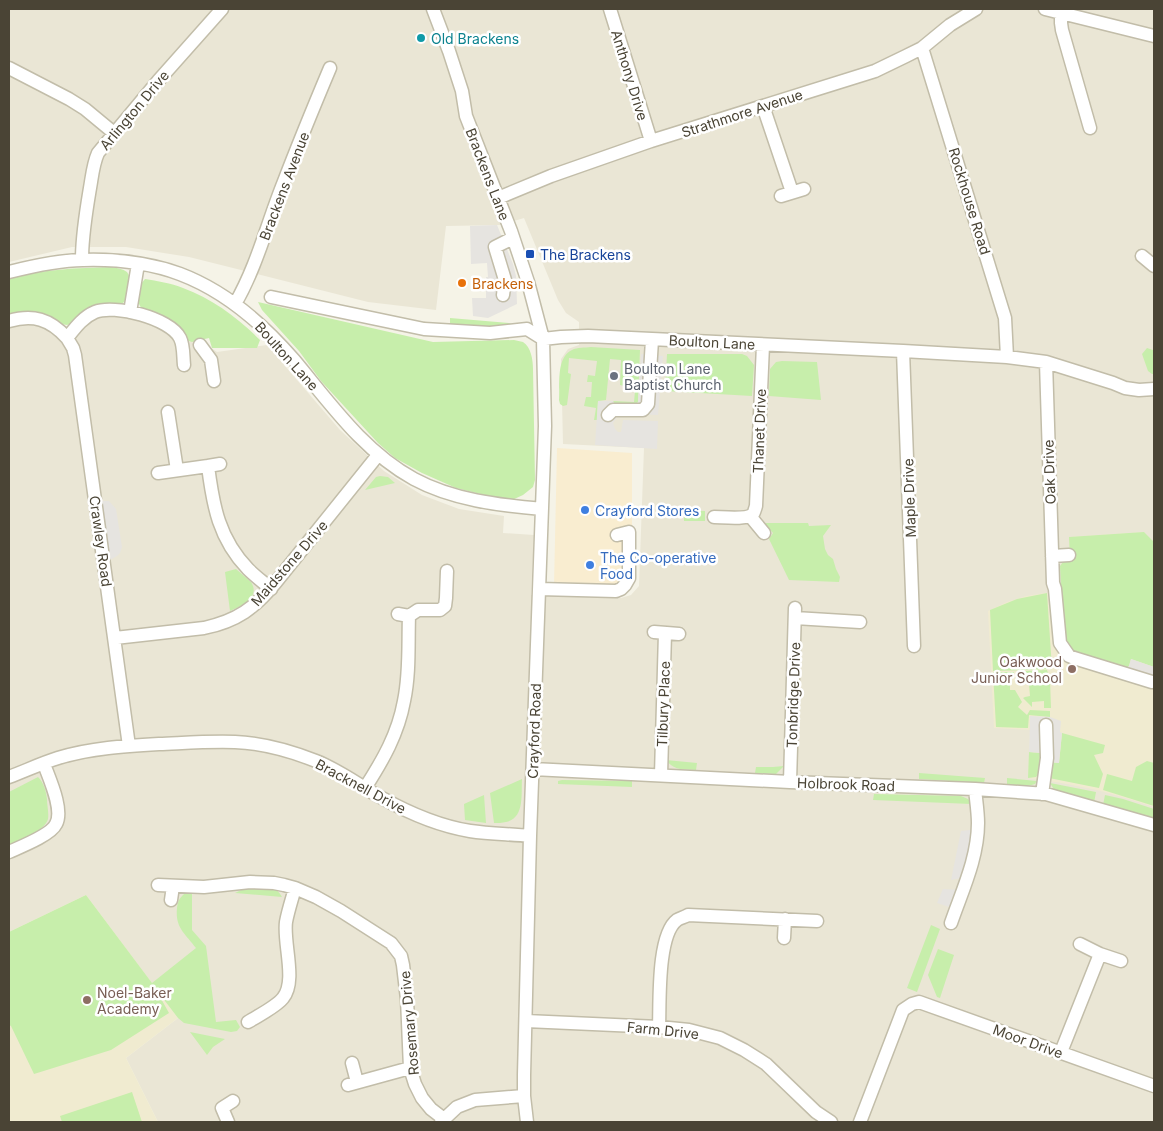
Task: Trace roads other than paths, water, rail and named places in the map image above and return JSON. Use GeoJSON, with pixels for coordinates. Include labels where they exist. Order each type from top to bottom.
{"type":"FeatureCollection","features":[{"type":"Feature","properties":{"kind":"street","name":"Arlington Drive"},"geometry":{"type":"LineString","coordinates":[[82,260],[85,216],[95,159],[98,153],[222,9]]}},
{"type":"Feature","properties":{"kind":"street","name":"Brackens Lane"},"geometry":{"type":"LineString","coordinates":[[433,9],[462,92],[466,116],[528,282],[543,339]]}},
{"type":"Feature","properties":{"kind":"street","name":"Anthony Drive"},"geometry":{"type":"LineString","coordinates":[[610,9],[651,142]]}},
{"type":"Feature","properties":{"kind":"street","name":"Strathmore Avenue"},"geometry":{"type":"LineString","coordinates":[[498,198],[551,176],[651,142],[875,71],[922,48],[950,25],[976,9]]}},
{"type":"Feature","properties":{"kind":"street"},"geometry":{"type":"LineString","coordinates":[[1046,9],[1154,36]]}},
{"type":"Feature","properties":{"kind":"street"},"geometry":{"type":"LineString","coordinates":[[1061,13],[1062,30],[1090,128]]}},
{"type":"Feature","properties":{"kind":"street","name":"Rockhouse Road"},"geometry":{"type":"LineString","coordinates":[[922,48],[1005,318],[1007,357]]}},
{"type":"Feature","properties":{"kind":"street"},"geometry":{"type":"LineString","coordinates":[[9,68],[77,104],[114,133]]}},
{"type":"Feature","properties":{"kind":"street","name":"Brackens Avenue"},"geometry":{"type":"LineString","coordinates":[[235,304],[254,266],[282,184],[330,68]]}},
{"type":"Feature","properties":{"kind":"street"},"geometry":{"type":"LineString","coordinates":[[763,106],[792,192]]}},
{"type":"Feature","properties":{"kind":"street"},"geometry":{"type":"LineString","coordinates":[[503,295],[504,280],[495,247],[513,238]]}},
{"type":"Feature","properties":{"kind":"street"},"geometry":{"type":"LineString","coordinates":[[1142,256],[1154,266]]}},
{"type":"Feature","properties":{"kind":"street","name":"Boulton Lane"},"geometry":{"type":"LineString","coordinates":[[9,272],[48,263],[82,260],[119,261],[169,270],[182,275],[235,304],[268,331],[349,426],[378,455],[426,485],[454,496],[490,503],[542,509]]}},
{"type":"Feature","properties":{"kind":"street"},"geometry":{"type":"LineString","coordinates":[[130,312],[138,264]]}},
{"type":"Feature","properties":{"kind":"street","name":"Boulton Lane"},"geometry":{"type":"LineString","coordinates":[[271,297],[424,328],[490,333],[527,329],[543,339],[588,336],[903,350],[1007,357],[1046,362],[1125,388],[1139,390],[1154,389]]}},
{"type":"Feature","properties":{"kind":"street"},"geometry":{"type":"LineString","coordinates":[[9,321],[26,317],[42,320],[57,328],[67,338],[85,318],[97,310],[130,312],[166,325],[178,335],[184,365]]}},
{"type":"Feature","properties":{"kind":"street","name":"Crawley Road"},"geometry":{"type":"LineString","coordinates":[[67,338],[75,355],[129,746]]}},
{"type":"Feature","properties":{"kind":"street","name":"Crayford Road"},"geometry":{"type":"LineString","coordinates":[[527,1122],[524,1075],[530,836],[545,426],[543,339]]}},
{"type":"Feature","properties":{"kind":"street"},"geometry":{"type":"LineString","coordinates":[[608,415],[613,410],[643,410],[648,404],[652,340]]}},
{"type":"Feature","properties":{"kind":"street"},"geometry":{"type":"LineString","coordinates":[[182,348],[203,345],[210,360],[214,381]]}},
{"type":"Feature","properties":{"kind":"street","name":"Thanet Drive"},"geometry":{"type":"LineString","coordinates":[[750,516],[753,514],[756,506],[763,345]]}},
{"type":"Feature","properties":{"kind":"street","name":"Maple Drive"},"geometry":{"type":"LineString","coordinates":[[903,350],[914,646]]}},
{"type":"Feature","properties":{"kind":"street","name":"Oak Drive"},"geometry":{"type":"LineString","coordinates":[[1046,362],[1053,583],[1056,589],[1060,643],[1069,656],[1152,682]]}},
{"type":"Feature","properties":{"kind":"street"},"geometry":{"type":"LineString","coordinates":[[168,412],[177,470]]}},
{"type":"Feature","properties":{"kind":"street","name":"Maidstone Drive"},"geometry":{"type":"LineString","coordinates":[[115,638],[219,625],[234,619],[250,609],[271,589],[378,455]]}},
{"type":"Feature","properties":{"kind":"street"},"geometry":{"type":"LineString","coordinates":[[158,472],[214,465],[211,492],[215,510],[228,542],[243,564],[271,589]]}},
{"type":"Feature","properties":{"kind":"street"},"geometry":{"type":"LineString","coordinates":[[714,517],[750,516],[764,533]]}},
{"type":"Feature","properties":{"kind":"street"},"geometry":{"type":"LineString","coordinates":[[539,589],[616,591],[621,589],[629,578],[629,532],[617,535]]}},
{"type":"Feature","properties":{"kind":"street"},"geometry":{"type":"LineString","coordinates":[[1052,556],[1069,555]]}},
{"type":"Feature","properties":{"kind":"street"},"geometry":{"type":"LineString","coordinates":[[365,788],[393,740],[404,701],[408,675],[403,615],[418,610],[440,610],[445,606],[447,571]]}},
{"type":"Feature","properties":{"kind":"street","name":"Tonbridge Drive"},"geometry":{"type":"LineString","coordinates":[[790,782],[795,613],[860,622]]}},
{"type":"Feature","properties":{"kind":"street","name":"Tilbury Place"},"geometry":{"type":"LineString","coordinates":[[662,775],[660,633],[679,634]]}},
{"type":"Feature","properties":{"kind":"street"},"geometry":{"type":"LineString","coordinates":[[1042,794],[1047,758],[1046,724]]}},
{"type":"Feature","properties":{"kind":"street","name":"Bracknell Drive"},"geometry":{"type":"LineString","coordinates":[[9,777],[58,758],[90,751],[129,746],[217,742],[254,744],[279,749],[317,761],[417,816],[470,831],[530,836]]}},
{"type":"Feature","properties":{"kind":"street"},"geometry":{"type":"LineString","coordinates":[[9,852],[43,835],[55,826],[59,816],[53,789],[44,764]]}},
{"type":"Feature","properties":{"kind":"street","name":"Holbrook Road"},"geometry":{"type":"LineString","coordinates":[[533,769],[790,782],[975,788],[1042,794],[1154,825]]}},
{"type":"Feature","properties":{"kind":"street"},"geometry":{"type":"LineString","coordinates":[[950,923],[972,862],[976,844],[978,823],[975,788]]}},
{"type":"Feature","properties":{"kind":"street","name":"Rosemary Drive"},"geometry":{"type":"LineString","coordinates":[[158,885],[204,887],[250,882],[274,883],[295,888],[337,909],[391,943],[401,956],[403,965],[407,999],[410,1068],[422,1098],[442,1121]]}},
{"type":"Feature","properties":{"kind":"street"},"geometry":{"type":"LineString","coordinates":[[171,900],[173,886]]}},
{"type":"Feature","properties":{"kind":"street"},"geometry":{"type":"LineString","coordinates":[[248,1022],[279,1002],[287,992],[290,981],[286,922],[295,888]]}},
{"type":"Feature","properties":{"kind":"street"},"geometry":{"type":"LineString","coordinates":[[659,1027],[662,953],[669,930],[677,920],[688,915],[817,920]]}},
{"type":"Feature","properties":{"kind":"street"},"geometry":{"type":"LineString","coordinates":[[784,938],[785,919]]}},
{"type":"Feature","properties":{"kind":"street"},"geometry":{"type":"LineString","coordinates":[[1080,944],[1100,954],[1121,960]]}},
{"type":"Feature","properties":{"kind":"street"},"geometry":{"type":"LineString","coordinates":[[1062,1052],[1100,954]]}},
{"type":"Feature","properties":{"kind":"street","name":"Moor Drive"},"geometry":{"type":"LineString","coordinates":[[860,1122],[903,1010],[912,1004],[920,1002],[1154,1086]]}},
{"type":"Feature","properties":{"kind":"street","name":"Farm Drive"},"geometry":{"type":"LineString","coordinates":[[526,1021],[659,1027],[689,1030],[720,1038],[766,1064],[810,1107],[830,1122]]}},
{"type":"Feature","properties":{"kind":"street"},"geometry":{"type":"LineString","coordinates":[[352,1063],[353,1084],[410,1068]]}},
{"type":"Feature","properties":{"kind":"street"},"geometry":{"type":"LineString","coordinates":[[442,1121],[457,1107],[475,1100],[524,1096]]}},
{"type":"Feature","properties":{"kind":"street"},"geometry":{"type":"LineString","coordinates":[[228,1122],[222,1108],[233,1101]]}},
{"type":"Feature","properties":{"kind":"place","name":"Old Brackens"},"geometry":{"type":"Point","coordinates":[421,38]}},
{"type":"Feature","properties":{"kind":"place","name":"The Brackens"},"geometry":{"type":"Point","coordinates":[530,254]}},
{"type":"Feature","properties":{"kind":"place","name":"Brackens"},"geometry":{"type":"Point","coordinates":[462,283]}},
{"type":"Feature","properties":{"kind":"place","name":"Boulton Lane Baptist Church"},"geometry":{"type":"Point","coordinates":[614,376]}},
{"type":"Feature","properties":{"kind":"place","name":"Crayford Stores"},"geometry":{"type":"Point","coordinates":[585,510]}},
{"type":"Feature","properties":{"kind":"place","name":"The Co-operative Food"},"geometry":{"type":"Point","coordinates":[590,565]}},
{"type":"Feature","properties":{"kind":"place","name":"Oakwood Junior School"},"geometry":{"type":"Point","coordinates":[1072,669]}},
{"type":"Feature","properties":{"kind":"place","name":"Noel-Baker Academy"},"geometry":{"type":"Point","coordinates":[87,1000]}}]}
